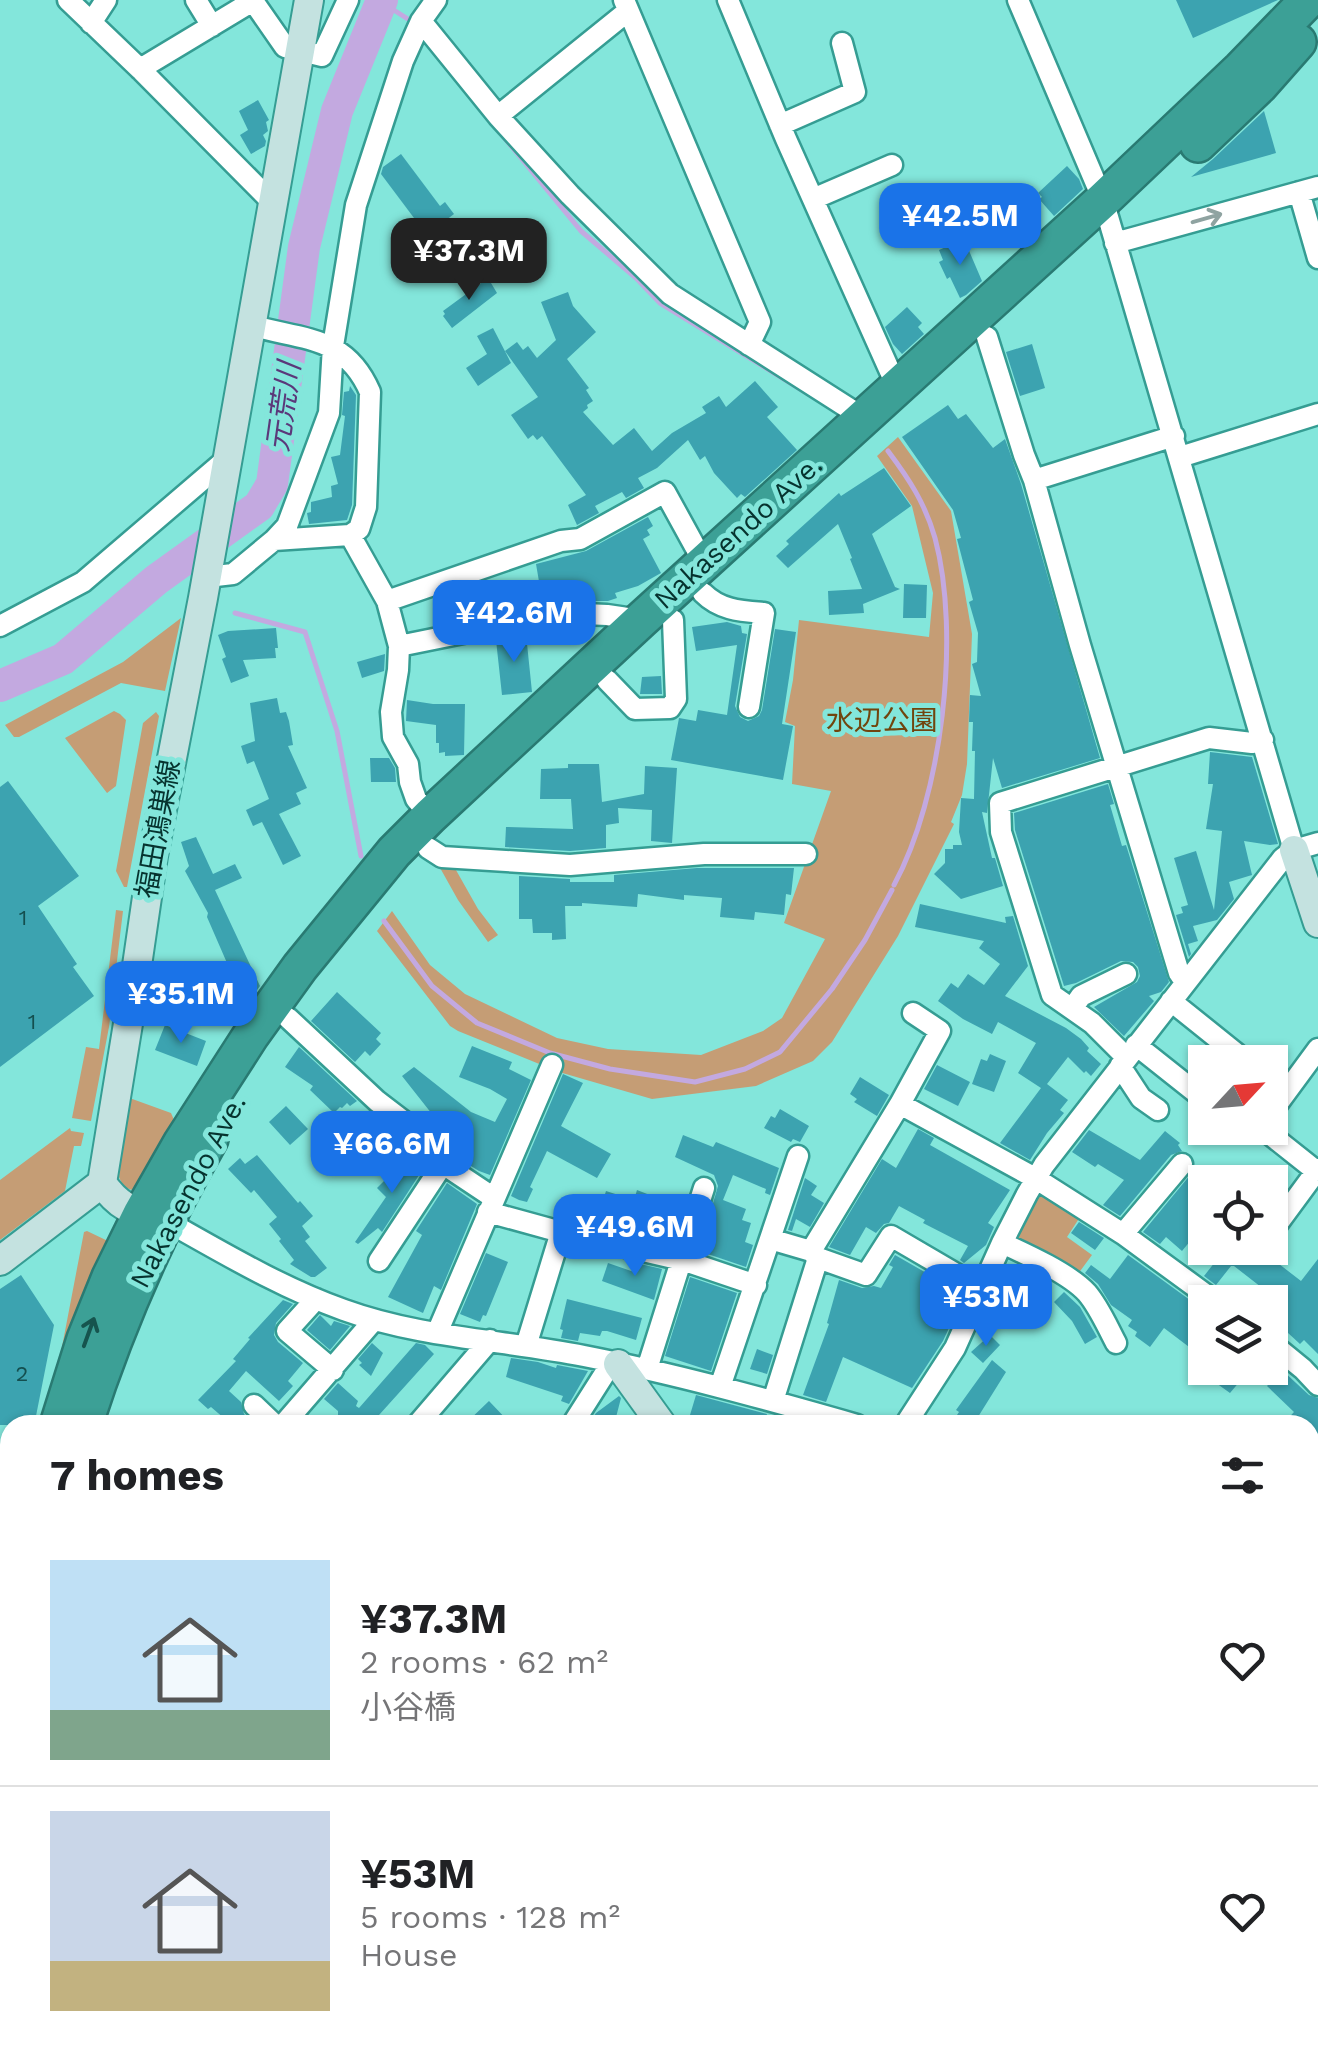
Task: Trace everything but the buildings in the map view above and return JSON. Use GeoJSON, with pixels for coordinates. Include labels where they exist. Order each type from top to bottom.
{"type":"FeatureCollection","features":[{"type":"Feature","properties":{"kind":"highway","name":"Nakasendo Ave."},"geometry":{"type":"LineString","coordinates":[[703,578],[897,387],[1110,223],[1241,69],[1308,0]]}},
{"type":"Feature","properties":{"kind":"highway","name":"Nakasendo Ave."},"geometry":{"type":"LineString","coordinates":[[61,1415],[110,1277],[201,1155],[288,1018],[429,832],[703,578],[987,337],[1260,85],[1318,19]]}},
{"type":"Feature","properties":{"kind":"highway","name":"Nakasendo Ave."},"geometry":{"type":"LineString","coordinates":[[87,1415],[154,1218],[210,1096],[270,1008],[394,852],[429,832],[515,762],[607,680],[657,620]]}},
{"type":"Feature","properties":{"kind":"main road"},"geometry":{"type":"LineString","coordinates":[[227,466],[261,328],[273,204],[309,0]]}},
{"type":"Feature","properties":{"kind":"main road","name":"福田鴻巣線"},"geometry":{"type":"LineString","coordinates":[[102,1183],[150,871],[227,466]]}},
{"type":"Feature","properties":{"kind":"main road"},"geometry":{"type":"LineString","coordinates":[[1306,847],[1318,923]]}},
{"type":"Feature","properties":{"kind":"main road"},"geometry":{"type":"LineString","coordinates":[[0,1261],[102,1183],[114,1200],[154,1218]]}},
{"type":"Feature","properties":{"kind":"main road"},"geometry":{"type":"LineString","coordinates":[[615,1363],[654,1415]]}},
{"type":"Feature","properties":{"kind":"street"},"geometry":{"type":"LineString","coordinates":[[68,0],[273,204]]}},
{"type":"Feature","properties":{"kind":"street"},"geometry":{"type":"LineString","coordinates":[[91,22],[106,0]]}},
{"type":"Feature","properties":{"kind":"street"},"geometry":{"type":"LineString","coordinates":[[196,0],[212,26]]}},
{"type":"Feature","properties":{"kind":"street"},"geometry":{"type":"LineString","coordinates":[[140,69],[253,2],[285,47],[322,56],[348,0]]}},
{"type":"Feature","properties":{"kind":"street"},"geometry":{"type":"LineString","coordinates":[[207,577],[233,574],[287,526],[328,413],[328,344],[356,205],[402,61],[420,21],[436,0]]}},
{"type":"Feature","properties":{"kind":"street"},"geometry":{"type":"LineString","coordinates":[[728,0],[897,387]]}},
{"type":"Feature","properties":{"kind":"street"},"geometry":{"type":"LineString","coordinates":[[911,1415],[955,1348],[1035,1178],[1283,858],[1306,847],[1263,740],[1110,223],[1018,0]]}},
{"type":"Feature","properties":{"kind":"street"},"geometry":{"type":"LineString","coordinates":[[498,116],[626,5],[760,322],[749,344]]}},
{"type":"Feature","properties":{"kind":"street"},"geometry":{"type":"LineString","coordinates":[[420,21],[498,116],[670,294],[864,418]]}},
{"type":"Feature","properties":{"kind":"street"},"geometry":{"type":"LineString","coordinates":[[780,126],[855,92],[842,43]]}},
{"type":"Feature","properties":{"kind":"street"},"geometry":{"type":"LineString","coordinates":[[813,200],[892,166]]}},
{"type":"Feature","properties":{"kind":"street"},"geometry":{"type":"LineString","coordinates":[[1110,223],[1308,189],[1318,258]]}},
{"type":"Feature","properties":{"kind":"street"},"geometry":{"type":"LineString","coordinates":[[261,328],[328,344],[349,359],[370,392],[366,506],[358,529],[350,535],[274,540]]}},
{"type":"Feature","properties":{"kind":"street"},"geometry":{"type":"LineString","coordinates":[[987,337],[1034,480],[1179,973],[1185,982]]}},
{"type":"Feature","properties":{"kind":"street"},"geometry":{"type":"LineString","coordinates":[[1034,480],[1318,414]]}},
{"type":"Feature","properties":{"kind":"street"},"geometry":{"type":"LineString","coordinates":[[0,626],[83,582],[227,466]]}},
{"type":"Feature","properties":{"kind":"street"},"geometry":{"type":"LineString","coordinates":[[387,602],[561,541],[580,539],[664,492],[713,603],[736,611],[764,613],[749,707]]}},
{"type":"Feature","properties":{"kind":"street"},"geometry":{"type":"LineString","coordinates":[[350,535],[387,602],[399,646],[393,737],[408,764],[416,799],[442,857],[570,865],[704,854],[806,854]]}},
{"type":"Feature","properties":{"kind":"street"},"geometry":{"type":"LineString","coordinates":[[399,646],[562,613],[657,620],[676,699],[670,708],[635,709],[607,680]]}},
{"type":"Feature","properties":{"kind":"street"},"geometry":{"type":"LineString","coordinates":[[1188,1090],[1128,1057],[1092,1023],[1052,995],[1000,832],[999,807],[1006,800],[1208,738],[1263,740]]}},
{"type":"Feature","properties":{"kind":"street"},"geometry":{"type":"LineString","coordinates":[[1072,1009],[1081,996],[1126,974]]}},
{"type":"Feature","properties":{"kind":"street"},"geometry":{"type":"LineString","coordinates":[[1171,1001],[1226,1045]]}},
{"type":"Feature","properties":{"kind":"street"},"geometry":{"type":"LineString","coordinates":[[773,1401],[814,1255],[940,1032],[913,1012]]}},
{"type":"Feature","properties":{"kind":"street"},"geometry":{"type":"LineString","coordinates":[[288,1018],[491,1205],[561,1232],[682,1260],[756,1285]]}},
{"type":"Feature","properties":{"kind":"street"},"geometry":{"type":"LineString","coordinates":[[1288,1090],[1318,1050]]}},
{"type":"Feature","properties":{"kind":"street"},"geometry":{"type":"LineString","coordinates":[[1128,1057],[1140,1098],[1158,1110]]}},
{"type":"Feature","properties":{"kind":"street"},"geometry":{"type":"LineString","coordinates":[[437,1333],[552,1065]]}},
{"type":"Feature","properties":{"kind":"street"},"geometry":{"type":"LineString","coordinates":[[900,1104],[1035,1178],[1123,1234],[1193,1285]]}},
{"type":"Feature","properties":{"kind":"street"},"geometry":{"type":"LineString","coordinates":[[1284,1145],[1317,1170],[1288,1209]]}},
{"type":"Feature","properties":{"kind":"street"},"geometry":{"type":"LineString","coordinates":[[720,1387],[798,1156]]}},
{"type":"Feature","properties":{"kind":"street"},"geometry":{"type":"LineString","coordinates":[[379,1261],[443,1164]]}},
{"type":"Feature","properties":{"kind":"street"},"geometry":{"type":"LineString","coordinates":[[1123,1234],[1182,1164]]}},
{"type":"Feature","properties":{"kind":"street"},"geometry":{"type":"LineString","coordinates":[[648,1370],[704,1188]]}},
{"type":"Feature","properties":{"kind":"street"},"geometry":{"type":"LineString","coordinates":[[154,1218],[264,1276],[374,1320],[615,1363],[822,1415]]}},
{"type":"Feature","properties":{"kind":"street"},"geometry":{"type":"LineString","coordinates":[[526,1346],[561,1232]]}},
{"type":"Feature","properties":{"kind":"street"},"geometry":{"type":"LineString","coordinates":[[770,1239],[866,1275],[891,1236],[980,1288]]}},
{"type":"Feature","properties":{"kind":"street"},"geometry":{"type":"LineString","coordinates":[[1002,1243],[1083,1288],[1116,1343]]}},
{"type":"Feature","properties":{"kind":"street"},"geometry":{"type":"LineString","coordinates":[[316,1299],[287,1331],[333,1370]]}},
{"type":"Feature","properties":{"kind":"street"},"geometry":{"type":"LineString","coordinates":[[289,1415],[374,1320]]}},
{"type":"Feature","properties":{"kind":"street"},"geometry":{"type":"LineString","coordinates":[[426,1415],[490,1340]]}},
{"type":"Feature","properties":{"kind":"street"},"geometry":{"type":"LineString","coordinates":[[1288,1358],[1318,1385]]}},
{"type":"Feature","properties":{"kind":"street"},"geometry":{"type":"LineString","coordinates":[[579,1415],[615,1363]]}},
{"type":"Feature","properties":{"kind":"street"},"geometry":{"type":"LineString","coordinates":[[254,1406],[266,1415]]}},
{"type":"Feature","properties":{"kind":"green space","name":"水辺公園"},"geometry":{"type":"Polygon","coordinates":[[[898,437],[951,511],[972,634],[967,764],[962,795],[951,822],[954,824],[898,936],[832,1042],[813,1061],[756,1086],[652,1099],[559,1072],[450,1026],[377,931],[392,911],[430,965],[465,994],[557,1038],[608,1049],[701,1055],[763,1031],[782,1018],[825,939],[784,923],[831,791],[792,784],[795,726],[785,722],[799,620],[929,637],[933,593],[912,506],[877,456],[898,437]]]}},
{"type":"Feature","properties":{"kind":"green space"},"geometry":{"type":"Polygon","coordinates":[[[181,618],[165,691],[121,683],[19,737],[14,737],[5,725],[123,662],[181,618]]]}},
{"type":"Feature","properties":{"kind":"green space"},"geometry":{"type":"Polygon","coordinates":[[[114,711],[126,720],[116,786],[107,793],[65,738],[114,711]]]}},
{"type":"Feature","properties":{"kind":"green space"},"geometry":{"type":"Polygon","coordinates":[[[156,712],[159,716],[124,887],[116,871],[143,723],[156,712]]]}},
{"type":"Feature","properties":{"kind":"green space"},"geometry":{"type":"Polygon","coordinates":[[[452,863],[498,935],[488,942],[439,866],[452,863]]]}},
{"type":"Feature","properties":{"kind":"green space"},"geometry":{"type":"Polygon","coordinates":[[[116,910],[123,911],[109,1027],[91,1121],[72,1118],[86,1047],[99,1049],[116,910]]]}},
{"type":"Feature","properties":{"kind":"green space"},"geometry":{"type":"Polygon","coordinates":[[[124,1096],[171,1113],[174,1120],[140,1190],[127,1188],[119,1177],[124,1096]]]}},
{"type":"Feature","properties":{"kind":"green space"},"geometry":{"type":"Polygon","coordinates":[[[70,1128],[84,1133],[81,1146],[74,1146],[65,1191],[0,1240],[0,1180],[70,1128]]]}},
{"type":"Feature","properties":{"kind":"green space"},"geometry":{"type":"Polygon","coordinates":[[[1036,1191],[1080,1217],[1067,1237],[1092,1255],[1075,1278],[1010,1238],[1036,1191]]]}},
{"type":"Feature","properties":{"kind":"green space"},"geometry":{"type":"Polygon","coordinates":[[[84,1232],[110,1242],[49,1415],[84,1232]]]}},
{"type":"Feature","properties":{"kind":"waterway","name":"元荒川"},"geometry":{"type":"LineString","coordinates":[[0,686],[63,659],[156,580],[259,506],[272,484],[304,247],[337,111],[382,0]]}},
{"type":"Feature","properties":{"kind":"waterway"},"geometry":{"type":"LineString","coordinates":[[381,2],[411,21]]}},
{"type":"Feature","properties":{"kind":"waterway"},"geometry":{"type":"LineString","coordinates":[[498,130],[581,231],[660,303],[815,398]]}},
{"type":"Feature","properties":{"kind":"waterway"},"geometry":{"type":"LineString","coordinates":[[888,451],[916,492],[931,525],[943,577],[946,621],[946,667],[935,762],[911,849],[894,885]]}},
{"type":"Feature","properties":{"kind":"waterway"},"geometry":{"type":"LineString","coordinates":[[235,613],[305,632],[337,731],[361,856]]}},
{"type":"Feature","properties":{"kind":"waterway"},"geometry":{"type":"LineString","coordinates":[[384,921],[432,986],[477,1023],[550,1053],[610,1069],[695,1082],[745,1069],[780,1052],[832,989],[892,890]]}}]}
